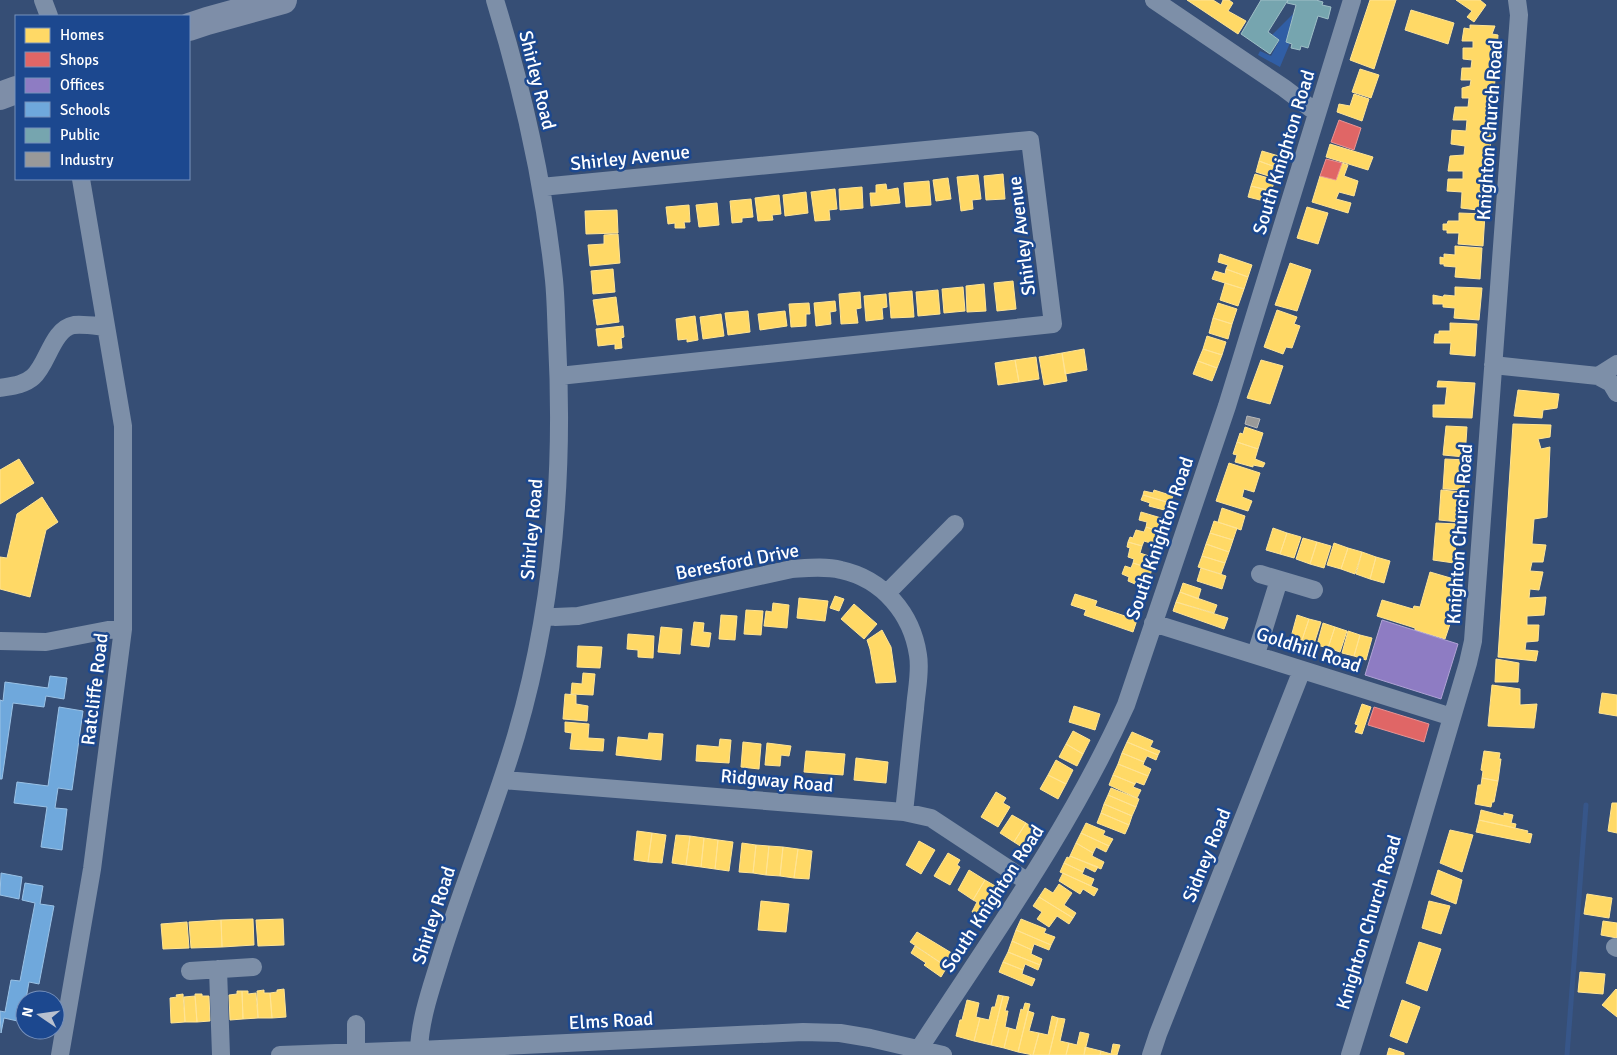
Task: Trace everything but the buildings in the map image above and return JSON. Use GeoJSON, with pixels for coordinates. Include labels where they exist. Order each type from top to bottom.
{"type":"FeatureCollection","features":[{"type":"Feature","properties":{"kind":"highway"},"geometry":{"type":"LineString","coordinates":[[190,28],[283,0]]}},
{"type":"Feature","properties":{"kind":"highway"},"geometry":{"type":"LineString","coordinates":[[0,96],[15,90]]}},
{"type":"Feature","properties":{"kind":"street"},"geometry":{"type":"LineString","coordinates":[[43,0],[49,15]]}},
{"type":"Feature","properties":{"kind":"street","name":"Shirley Road"},"geometry":{"type":"LineString","coordinates":[[419,1050],[419,1036],[430,992],[456,909],[503,780],[528,690],[544,615],[558,497],[560,422],[554,280],[541,188],[526,113],[495,0]]}},
{"type":"Feature","properties":{"kind":"street"},"geometry":{"type":"LineString","coordinates":[[1154,0],[1317,112]]}},
{"type":"Feature","properties":{"kind":"street","name":"South Knighton Road"},"geometry":{"type":"LineString","coordinates":[[920,1049],[1072,812],[1110,741],[1126,705],[1227,406],[1352,0]]}},
{"type":"Feature","properties":{"kind":"street","name":"Knighton Church Road"},"geometry":{"type":"LineString","coordinates":[[1350,1055],[1468,663],[1475,622],[1520,15],[1517,0]]}},
{"type":"Feature","properties":{"kind":"street","name":"Shirley Avenue"},"geometry":{"type":"LineString","coordinates":[[541,188],[1030,140],[1053,324],[559,376]]}},
{"type":"Feature","properties":{"kind":"street","name":"Ratcliffe Road"},"geometry":{"type":"LineString","coordinates":[[60,1055],[92,869],[123,629],[123,426],[81,180]]}},
{"type":"Feature","properties":{"kind":"street"},"geometry":{"type":"LineString","coordinates":[[0,388],[21,384],[33,377],[64,330],[73,325],[106,327]]}},
{"type":"Feature","properties":{"kind":"street"},"geometry":{"type":"LineString","coordinates":[[1598,376],[1617,364]]}},
{"type":"Feature","properties":{"kind":"street"},"geometry":{"type":"LineString","coordinates":[[1493,365],[1598,376],[1611,383],[1617,393]]}},
{"type":"Feature","properties":{"kind":"street"},"geometry":{"type":"LineString","coordinates":[[887,593],[955,524]]}},
{"type":"Feature","properties":{"kind":"street","name":"Beresford Drive"},"geometry":{"type":"LineString","coordinates":[[544,615],[555,617],[578,616],[792,569],[818,567],[841,570],[863,577],[887,593],[903,613],[912,633],[918,657],[904,812]]}},
{"type":"Feature","properties":{"kind":"street"},"geometry":{"type":"LineString","coordinates":[[1260,574],[1314,590]]}},
{"type":"Feature","properties":{"kind":"street"},"geometry":{"type":"LineString","coordinates":[[1256,654],[1279,580]]}},
{"type":"Feature","properties":{"kind":"street","name":"Goldhill Road"},"geometry":{"type":"LineString","coordinates":[[1153,622],[1452,717]]}},
{"type":"Feature","properties":{"kind":"street"},"geometry":{"type":"LineString","coordinates":[[0,641],[46,642],[108,630],[123,629]]}},
{"type":"Feature","properties":{"kind":"street","name":"Sidney Road"},"geometry":{"type":"LineString","coordinates":[[1151,1055],[1302,670]]}},
{"type":"Feature","properties":{"kind":"street","name":"Ridgway Road"},"geometry":{"type":"LineString","coordinates":[[503,780],[904,812],[931,818],[1028,882]]}},
{"type":"Feature","properties":{"kind":"street"},"geometry":{"type":"LineString","coordinates":[[190,970],[253,967]]}},
{"type":"Feature","properties":{"kind":"street"},"geometry":{"type":"LineString","coordinates":[[218,969],[221,1055]]}},
{"type":"Feature","properties":{"kind":"street"},"geometry":{"type":"LineString","coordinates":[[356,1024],[356,1052]]}},
{"type":"Feature","properties":{"kind":"street","name":"Elms Road"},"geometry":{"type":"LineString","coordinates":[[280,1055],[803,1032],[840,1033],[942,1055]]}},
{"type":"Feature","properties":{"kind":"shaded area"},"geometry":{"type":"Polygon","coordinates":[[[1295,12],[1286,42],[1290,43],[1280,67],[1258,55],[1260,51],[1271,56],[1279,41],[1272,35],[1295,12]]]}},
{"type":"Feature","properties":{"kind":"waterway"},"geometry":{"type":"LineString","coordinates":[[1567,1055],[1586,805]]}}]}
